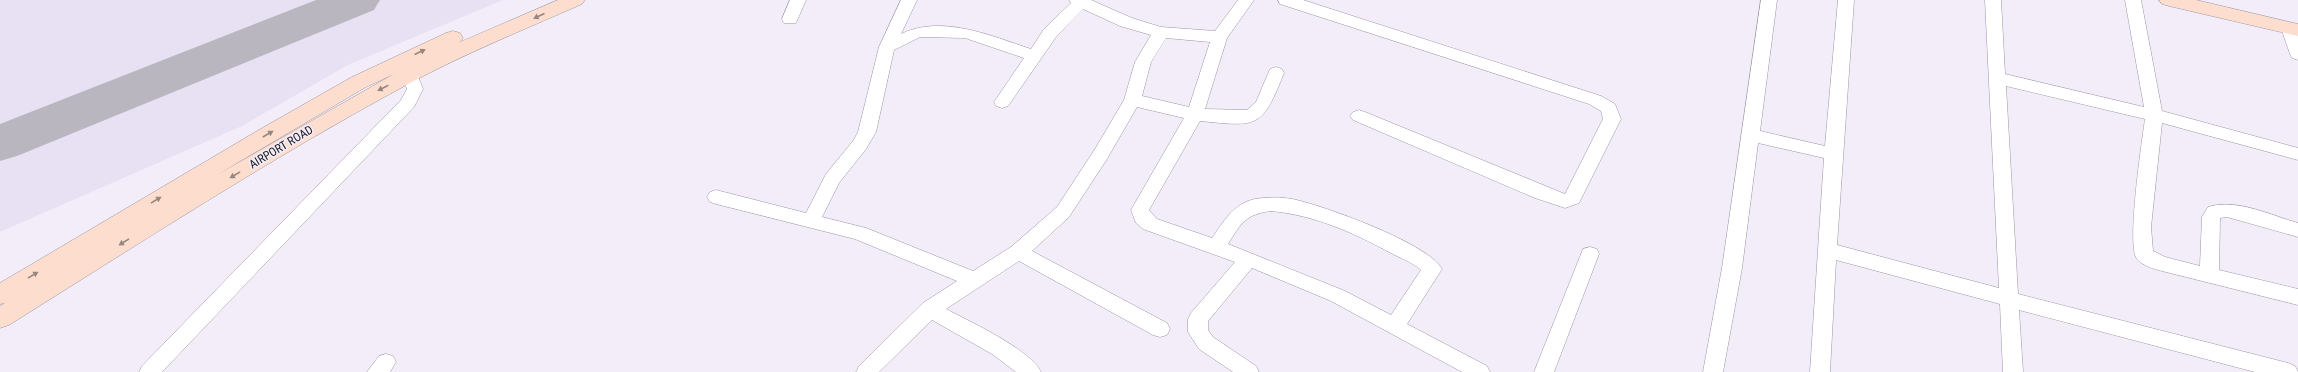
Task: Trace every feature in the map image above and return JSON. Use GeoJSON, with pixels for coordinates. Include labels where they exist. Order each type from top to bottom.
{"type":"FeatureCollection","features":[{"type":"Feature","properties":{"kind":"street","name":"AIRPORT ROAD"},"geometry":{"type":"LineString","coordinates":[[0,295],[164,196],[359,82],[420,52],[539,0]]}},
{"type":"Feature","properties":{"kind":"street","name":"AIRPORT ROAD"},"geometry":{"type":"LineString","coordinates":[[0,318],[292,140],[410,75],[575,0]]}},
{"type":"Feature","properties":{"kind":"street"},"geometry":{"type":"LineString","coordinates":[[790,19],[798,0]]}},
{"type":"Feature","properties":{"kind":"street"},"geometry":{"type":"LineString","coordinates":[[811,220],[832,179],[860,145],[867,132],[887,47],[909,0]]}},
{"type":"Feature","properties":{"kind":"street"},"geometry":{"type":"LineString","coordinates":[[1246,0],[1219,37],[1195,114],[1140,210],[1143,218],[1150,224],[1249,259],[1338,296],[1480,372]]}},
{"type":"Feature","properties":{"kind":"street"},"geometry":{"type":"LineString","coordinates":[[1286,0],[1595,100],[1609,108],[1612,119],[1573,198],[1565,201],[1541,193],[1359,116]]}},
{"type":"Feature","properties":{"kind":"street"},"geometry":{"type":"LineString","coordinates":[[1713,372],[1732,268],[1769,0]]}},
{"type":"Feature","properties":{"kind":"street"},"geometry":{"type":"LineString","coordinates":[[1993,0],[2013,372]]}},
{"type":"Feature","properties":{"kind":"street"},"geometry":{"type":"LineString","coordinates":[[2133,0],[2154,115],[2142,227],[2143,252],[2152,260],[2209,276],[2298,297]]}},
{"type":"Feature","properties":{"kind":"street"},"geometry":{"type":"LineString","coordinates":[[2169,0],[2295,26]]}},
{"type":"Feature","properties":{"kind":"street"},"geometry":{"type":"LineString","coordinates":[[2209,0],[2295,26]]}},
{"type":"Feature","properties":{"kind":"street"},"geometry":{"type":"LineString","coordinates":[[1002,102],[1050,33],[1079,1],[1126,22],[1161,32],[1219,37]]}},
{"type":"Feature","properties":{"kind":"street"},"geometry":{"type":"LineString","coordinates":[[1820,372],[1844,1]]}},
{"type":"Feature","properties":{"kind":"street"},"geometry":{"type":"LineString","coordinates":[[2295,26],[2298,54]]}},
{"type":"Feature","properties":{"kind":"street"},"geometry":{"type":"LineString","coordinates":[[887,47],[918,32],[966,33],[1035,56]]}},
{"type":"Feature","properties":{"kind":"street"},"geometry":{"type":"LineString","coordinates":[[866,372],[930,309],[1018,252],[1063,212],[1101,154],[1132,100],[1143,62],[1161,32]]}},
{"type":"Feature","properties":{"kind":"street"},"geometry":{"type":"LineString","coordinates":[[1132,100],[1195,114],[1241,117],[1252,116],[1258,111],[1276,73]]}},
{"type":"Feature","properties":{"kind":"street"},"geometry":{"type":"LineString","coordinates":[[150,372],[408,103],[415,89],[410,75]]}},
{"type":"Feature","properties":{"kind":"street"},"geometry":{"type":"LineString","coordinates":[[1996,78],[2154,115],[2298,154]]}},
{"type":"Feature","properties":{"kind":"street"},"geometry":{"type":"LineString","coordinates":[[1750,135],[1833,154]]}},
{"type":"Feature","properties":{"kind":"street"},"geometry":{"type":"LineString","coordinates":[[716,197],[846,229],[886,242],[974,280]]}},
{"type":"Feature","properties":{"kind":"street"},"geometry":{"type":"LineString","coordinates":[[1216,247],[1236,218],[1243,212],[1256,205],[1268,204],[1310,211],[1336,219],[1371,234],[1424,262],[1432,269],[1395,326]]}},
{"type":"Feature","properties":{"kind":"street"},"geometry":{"type":"LineString","coordinates":[[2209,276],[2211,217],[2214,212],[2227,210],[2298,230]]}},
{"type":"Feature","properties":{"kind":"street"},"geometry":{"type":"LineString","coordinates":[[1828,250],[2008,297],[2162,340],[2288,372]]}},
{"type":"Feature","properties":{"kind":"street"},"geometry":{"type":"LineString","coordinates":[[1018,252],[1160,329]]}},
{"type":"Feature","properties":{"kind":"street"},"geometry":{"type":"LineString","coordinates":[[1544,372],[1590,254]]}},
{"type":"Feature","properties":{"kind":"street"},"geometry":{"type":"LineString","coordinates":[[1249,259],[1198,319],[1198,332],[1206,343],[1249,372]]}},
{"type":"Feature","properties":{"kind":"street"},"geometry":{"type":"LineString","coordinates":[[930,309],[999,348],[1031,372]]}},
{"type":"Feature","properties":{"kind":"shaded area"},"geometry":{"type":"Polygon","coordinates":[[[0,0],[503,0],[348,65],[242,126],[0,232],[0,0]]]}},
{"type":"Feature","properties":{"kind":"taxiway"},"geometry":{"type":"LineString","coordinates":[[0,143],[358,0]]}}]}
